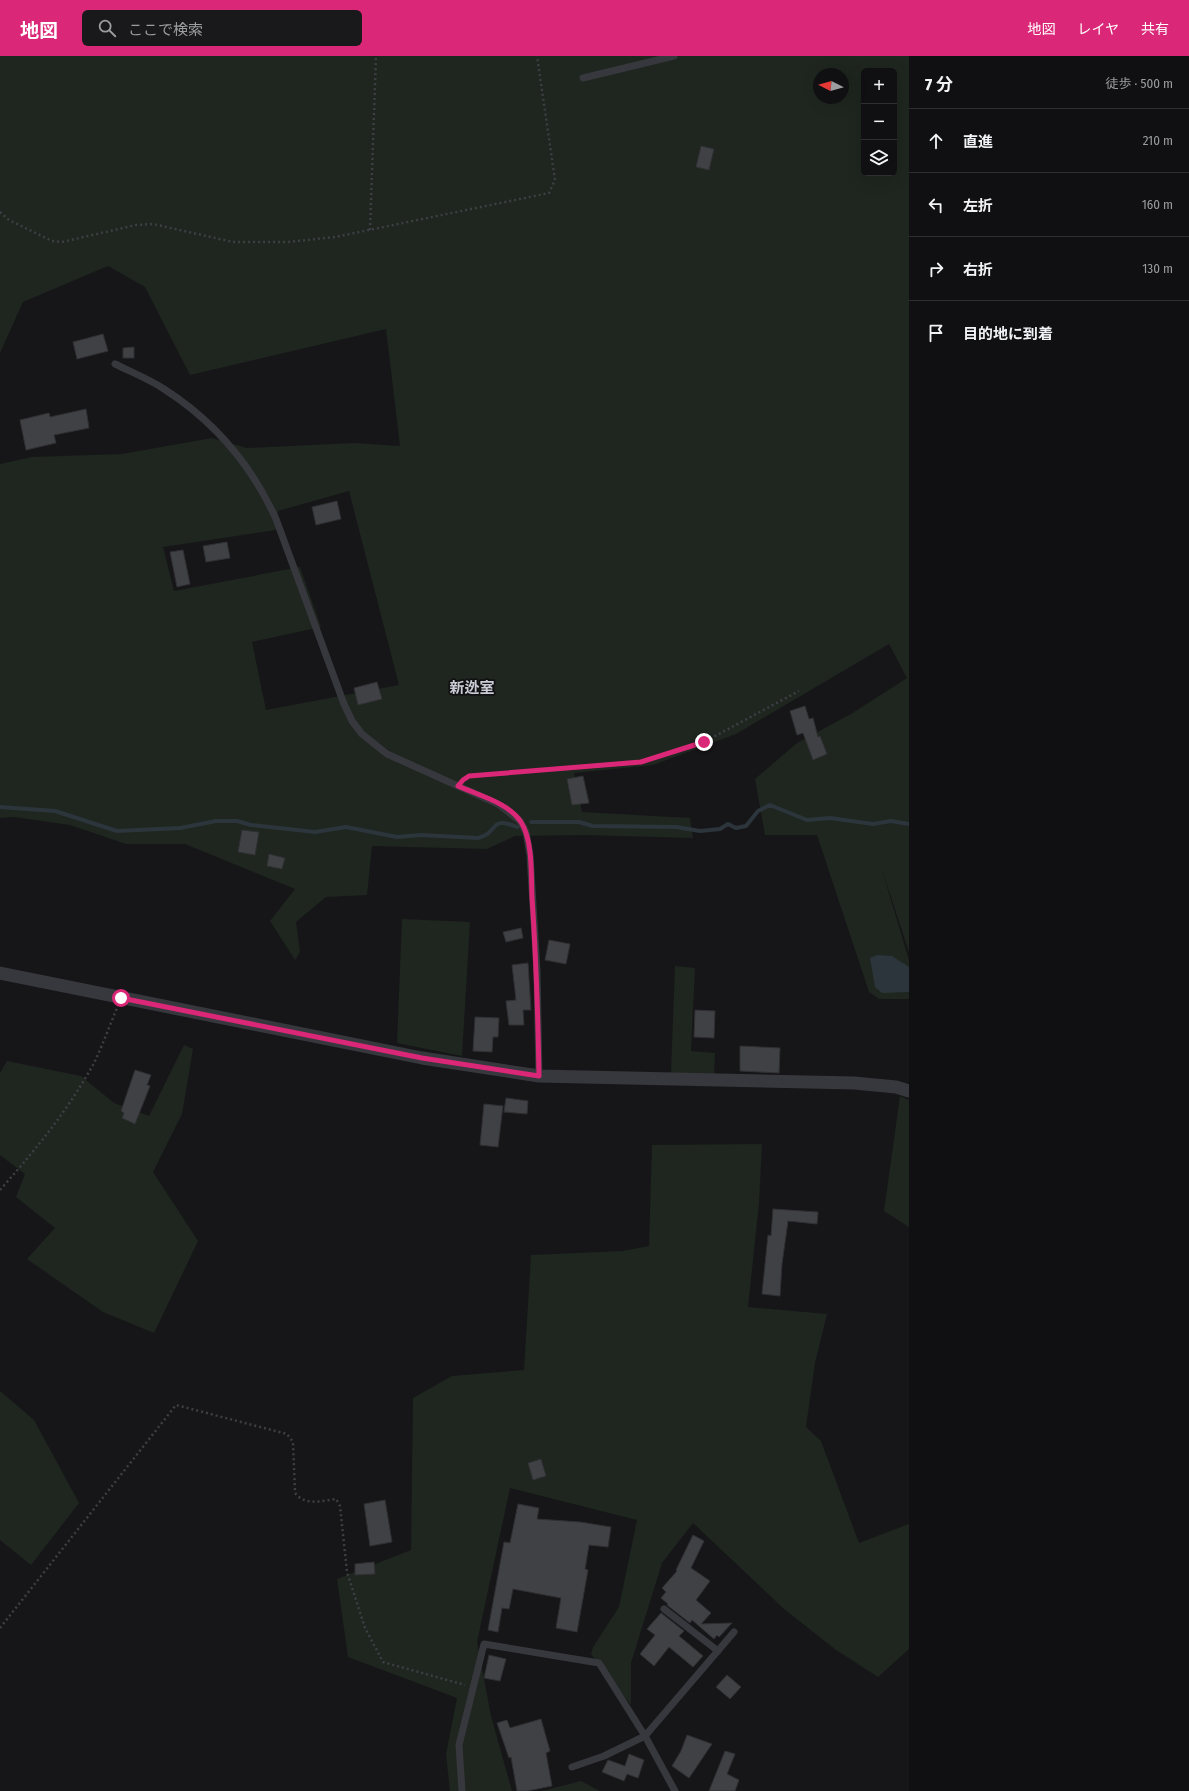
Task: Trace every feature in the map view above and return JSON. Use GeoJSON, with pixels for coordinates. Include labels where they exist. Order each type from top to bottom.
{"type":"FeatureCollection","features":[{"type":"Feature","properties":{"kind":"street"},"geometry":{"type":"LineString","coordinates":[[0,973],[422,1058],[539,1076],[854,1083],[896,1087],[909,1091]]}},
{"type":"Feature","properties":{"kind":"lane"},"geometry":{"type":"LineString","coordinates":[[583,78],[674,56]]}},
{"type":"Feature","properties":{"kind":"lane"},"geometry":{"type":"LineString","coordinates":[[115,364],[164,388],[209,424],[226,440],[254,479],[268,500],[276,519],[344,704],[352,721],[362,734],[387,754],[498,804],[510,811],[520,821],[526,832],[530,855],[537,971],[539,1076]]}},
{"type":"Feature","properties":{"kind":"lane"},"geometry":{"type":"LineString","coordinates":[[664,1609],[718,1651]]}},
{"type":"Feature","properties":{"kind":"lane"},"geometry":{"type":"LineString","coordinates":[[572,1767],[604,1756],[646,1736],[734,1632]]}},
{"type":"Feature","properties":{"kind":"lane"},"geometry":{"type":"LineString","coordinates":[[462,1791],[459,1745],[484,1644],[599,1663],[646,1736],[675,1791]]}},
{"type":"Feature","properties":{"kind":"path"},"geometry":{"type":"LineString","coordinates":[[370,230],[376,56]]}},
{"type":"Feature","properties":{"kind":"path"},"geometry":{"type":"LineString","coordinates":[[0,212],[9,220],[52,241],[62,242],[136,225],[153,224],[233,242],[288,242],[335,237],[548,193],[555,180],[537,56]]}},
{"type":"Feature","properties":{"kind":"path"},"geometry":{"type":"LineString","coordinates":[[458,786],[469,776],[641,762],[704,742],[799,691]]}},
{"type":"Feature","properties":{"kind":"path"},"geometry":{"type":"LineString","coordinates":[[0,1190],[48,1135],[73,1099],[94,1063],[121,998]]}},
{"type":"Feature","properties":{"kind":"path"},"geometry":{"type":"LineString","coordinates":[[0,1628],[176,1405],[287,1434],[293,1442],[295,1493],[300,1499],[309,1502],[336,1499],[340,1506],[347,1572],[365,1628],[384,1662],[472,1688]]}},
{"type":"Feature","properties":{"kind":"shaded area"},"geometry":{"type":"Polygon","coordinates":[[[0,56],[909,56],[909,952],[881,867],[909,960],[909,999],[879,999],[869,992],[817,835],[765,835],[755,779],[797,743],[851,714],[907,678],[889,644],[736,734],[653,765],[574,773],[582,812],[690,818],[693,838],[585,835],[515,836],[487,849],[372,846],[367,895],[326,897],[296,922],[300,952],[295,960],[270,921],[295,889],[185,844],[126,844],[70,825],[14,817],[0,818],[0,464],[32,457],[122,454],[212,438],[247,448],[354,443],[400,446],[386,329],[190,375],[145,287],[108,266],[23,302],[0,353],[0,56]],[[349,491],[278,511],[276,530],[163,547],[174,591],[300,567],[321,627],[252,642],[266,710],[399,685],[349,491]]]}},
{"type":"Feature","properties":{"kind":"shaded area"},"geometry":{"type":"Polygon","coordinates":[[[402,919],[470,922],[462,1056],[397,1043],[402,919]]]}},
{"type":"Feature","properties":{"kind":"shaded area"},"geometry":{"type":"Polygon","coordinates":[[[877,955],[892,956],[909,967],[909,992],[882,993],[875,987],[870,958],[877,955]]]}},
{"type":"Feature","properties":{"kind":"shaded area"},"geometry":{"type":"Polygon","coordinates":[[[675,966],[695,968],[691,1051],[715,1053],[714,1076],[671,1073],[675,966]]]}},
{"type":"Feature","properties":{"kind":"shaded area"},"geometry":{"type":"Polygon","coordinates":[[[184,1045],[193,1049],[182,1114],[153,1172],[198,1241],[154,1333],[103,1312],[27,1259],[55,1228],[16,1197],[25,1174],[0,1155],[0,1073],[7,1061],[81,1076],[114,1103],[149,1116],[184,1045]]]}},
{"type":"Feature","properties":{"kind":"shaded area"},"geometry":{"type":"Polygon","coordinates":[[[900,1096],[909,1100],[909,1227],[884,1211],[900,1096]]]}},
{"type":"Feature","properties":{"kind":"shaded area"},"geometry":{"type":"Polygon","coordinates":[[[762,1144],[759,1203],[748,1307],[827,1314],[815,1363],[806,1427],[821,1441],[859,1543],[909,1524],[909,1649],[878,1677],[836,1650],[784,1609],[693,1523],[662,1563],[631,1663],[631,1705],[591,1654],[593,1647],[619,1607],[637,1520],[510,1488],[477,1642],[491,1716],[512,1791],[450,1791],[446,1754],[457,1698],[348,1657],[337,1579],[411,1550],[413,1398],[452,1376],[524,1370],[531,1255],[623,1251],[649,1246],[652,1145],[762,1144]]]}},
{"type":"Feature","properties":{"kind":"shaded area"},"geometry":{"type":"Polygon","coordinates":[[[0,1391],[34,1420],[79,1503],[31,1565],[0,1540],[0,1391]]]}},
{"type":"Feature","properties":{"kind":"shaded area"},"geometry":{"type":"Polygon","coordinates":[[[581,1781],[600,1791],[542,1791],[581,1781]]]}},
{"type":"Feature","properties":{"kind":"building"},"geometry":{"type":"Polygon","coordinates":[[[701,146],[714,149],[709,170],[696,167],[701,146]]]}},
{"type":"Feature","properties":{"kind":"building"},"geometry":{"type":"Polygon","coordinates":[[[103,334],[108,351],[77,359],[73,342],[103,334]]]}},
{"type":"Feature","properties":{"kind":"building"},"geometry":{"type":"Polygon","coordinates":[[[134,347],[134,358],[123,358],[123,348],[134,347]]]}},
{"type":"Feature","properties":{"kind":"building"},"geometry":{"type":"Polygon","coordinates":[[[86,409],[89,428],[54,435],[56,443],[26,450],[20,420],[49,413],[50,417],[86,409]]]}},
{"type":"Feature","properties":{"kind":"building"},"geometry":{"type":"Polygon","coordinates":[[[337,501],[341,519],[316,525],[312,507],[337,501]]]}},
{"type":"Feature","properties":{"kind":"building"},"geometry":{"type":"Polygon","coordinates":[[[227,542],[230,558],[206,562],[203,546],[227,542]]]}},
{"type":"Feature","properties":{"kind":"building"},"geometry":{"type":"Polygon","coordinates":[[[183,550],[190,584],[177,587],[170,552],[183,550]]]}},
{"type":"Feature","properties":{"kind":"building"},"geometry":{"type":"Polygon","coordinates":[[[377,682],[382,699],[358,705],[354,688],[377,682]]]}},
{"type":"Feature","properties":{"kind":"building"},"geometry":{"type":"Polygon","coordinates":[[[805,706],[809,719],[813,718],[818,737],[820,736],[827,754],[813,760],[803,733],[797,735],[790,711],[805,706]]]}},
{"type":"Feature","properties":{"kind":"building"},"geometry":{"type":"Polygon","coordinates":[[[583,776],[589,803],[572,805],[567,779],[583,776]]]}},
{"type":"Feature","properties":{"kind":"building"},"geometry":{"type":"Polygon","coordinates":[[[242,830],[259,832],[255,855],[238,852],[242,830]]]}},
{"type":"Feature","properties":{"kind":"building"},"geometry":{"type":"Polygon","coordinates":[[[269,854],[285,858],[282,869],[267,866],[269,854]]]}},
{"type":"Feature","properties":{"kind":"building"},"geometry":{"type":"Polygon","coordinates":[[[521,928],[523,938],[506,942],[503,932],[521,928]]]}},
{"type":"Feature","properties":{"kind":"building"},"geometry":{"type":"Polygon","coordinates":[[[549,940],[570,944],[566,964],[545,960],[549,940]]]}},
{"type":"Feature","properties":{"kind":"building"},"geometry":{"type":"Polygon","coordinates":[[[528,963],[531,1010],[523,1010],[524,1025],[509,1025],[506,1001],[516,1000],[512,965],[528,963]]]}},
{"type":"Feature","properties":{"kind":"building"},"geometry":{"type":"Polygon","coordinates":[[[695,1010],[715,1011],[714,1038],[694,1037],[695,1010]]]}},
{"type":"Feature","properties":{"kind":"building"},"geometry":{"type":"Polygon","coordinates":[[[475,1017],[499,1018],[498,1037],[493,1037],[492,1052],[473,1051],[475,1017]]]}},
{"type":"Feature","properties":{"kind":"building"},"geometry":{"type":"Polygon","coordinates":[[[740,1046],[780,1048],[779,1073],[740,1071],[740,1046]]]}},
{"type":"Feature","properties":{"kind":"building"},"geometry":{"type":"Polygon","coordinates":[[[135,1070],[151,1075],[147,1085],[150,1086],[135,1124],[122,1118],[124,1113],[121,1111],[135,1070]]]}},
{"type":"Feature","properties":{"kind":"building"},"geometry":{"type":"Polygon","coordinates":[[[506,1098],[528,1101],[527,1114],[504,1112],[506,1098]]]}},
{"type":"Feature","properties":{"kind":"building"},"geometry":{"type":"Polygon","coordinates":[[[484,1104],[503,1106],[498,1147],[480,1145],[484,1104]]]}},
{"type":"Feature","properties":{"kind":"building"},"geometry":{"type":"Polygon","coordinates":[[[773,1209],[818,1212],[817,1224],[788,1221],[782,1264],[780,1296],[762,1294],[768,1235],[771,1236],[773,1209]]]}},
{"type":"Feature","properties":{"kind":"building"},"geometry":{"type":"Polygon","coordinates":[[[541,1459],[546,1476],[533,1480],[528,1463],[541,1459]]]}},
{"type":"Feature","properties":{"kind":"building"},"geometry":{"type":"Polygon","coordinates":[[[385,1500],[392,1542],[370,1546],[364,1504],[385,1500]]]}},
{"type":"Feature","properties":{"kind":"building"},"geometry":{"type":"Polygon","coordinates":[[[518,1504],[539,1508],[537,1519],[580,1522],[611,1527],[608,1547],[589,1545],[585,1569],[588,1570],[577,1632],[556,1628],[561,1598],[513,1589],[509,1609],[502,1608],[498,1632],[488,1630],[504,1542],[510,1543],[518,1504]]]}},
{"type":"Feature","properties":{"kind":"building"},"geometry":{"type":"Polygon","coordinates":[[[693,1535],[704,1541],[691,1568],[710,1581],[696,1600],[711,1613],[701,1624],[732,1623],[719,1637],[717,1635],[714,1639],[692,1620],[690,1623],[667,1605],[668,1604],[661,1598],[666,1592],[662,1588],[677,1571],[676,1570],[693,1535]]]}},
{"type":"Feature","properties":{"kind":"building"},"geometry":{"type":"Polygon","coordinates":[[[374,1562],[375,1574],[355,1575],[355,1564],[374,1562]]]}},
{"type":"Feature","properties":{"kind":"building"},"geometry":{"type":"Polygon","coordinates":[[[661,1613],[684,1631],[679,1636],[703,1656],[693,1667],[669,1647],[654,1666],[640,1654],[655,1635],[647,1629],[661,1613]]]}},
{"type":"Feature","properties":{"kind":"building"},"geometry":{"type":"Polygon","coordinates":[[[489,1655],[506,1659],[500,1681],[484,1678],[489,1655]]]}},
{"type":"Feature","properties":{"kind":"building"},"geometry":{"type":"Polygon","coordinates":[[[727,1675],[741,1687],[730,1699],[716,1687],[727,1675]]]}},
{"type":"Feature","properties":{"kind":"building"},"geometry":{"type":"Polygon","coordinates":[[[541,1719],[550,1751],[546,1753],[552,1786],[527,1791],[517,1791],[511,1757],[509,1758],[497,1723],[507,1720],[510,1728],[541,1719]]]}},
{"type":"Feature","properties":{"kind":"building"},"geometry":{"type":"Polygon","coordinates":[[[687,1735],[712,1744],[689,1778],[672,1766],[681,1751],[687,1735]]]}},
{"type":"Feature","properties":{"kind":"building"},"geometry":{"type":"Polygon","coordinates":[[[725,1751],[735,1754],[727,1774],[739,1780],[735,1791],[709,1791],[725,1751]]]}},
{"type":"Feature","properties":{"kind":"building"},"geometry":{"type":"Polygon","coordinates":[[[629,1754],[644,1760],[638,1778],[627,1774],[624,1781],[602,1772],[608,1760],[625,1766],[629,1754]]]}},
{"type":"Feature","properties":{"kind":"waterway"},"geometry":{"type":"LineString","coordinates":[[531,822],[579,822],[593,826],[676,827],[700,831],[720,829],[728,824],[736,828],[746,826],[758,811],[770,805],[807,820],[830,818],[873,824],[891,821],[909,824]]}},
{"type":"Feature","properties":{"kind":"waterway"},"geometry":{"type":"LineString","coordinates":[[0,807],[55,811],[117,831],[180,828],[216,821],[237,821],[251,825],[315,832],[346,827],[397,837],[421,835],[478,838],[485,836],[498,824],[502,823],[517,827]]}},
{"type":"Feature","properties":{"kind":"district","name":"新迯室"},"geometry":{"type":"Point","coordinates":[472,688]}},
{"type":"Feature","properties":{"kind":"route"},"geometry":{"type":"LineString","coordinates":[[121,998],[422,1058],[539,1076],[537,971],[530,855],[526,832],[520,821],[510,811],[458,786],[469,776],[641,762],[704,742]]}}]}
